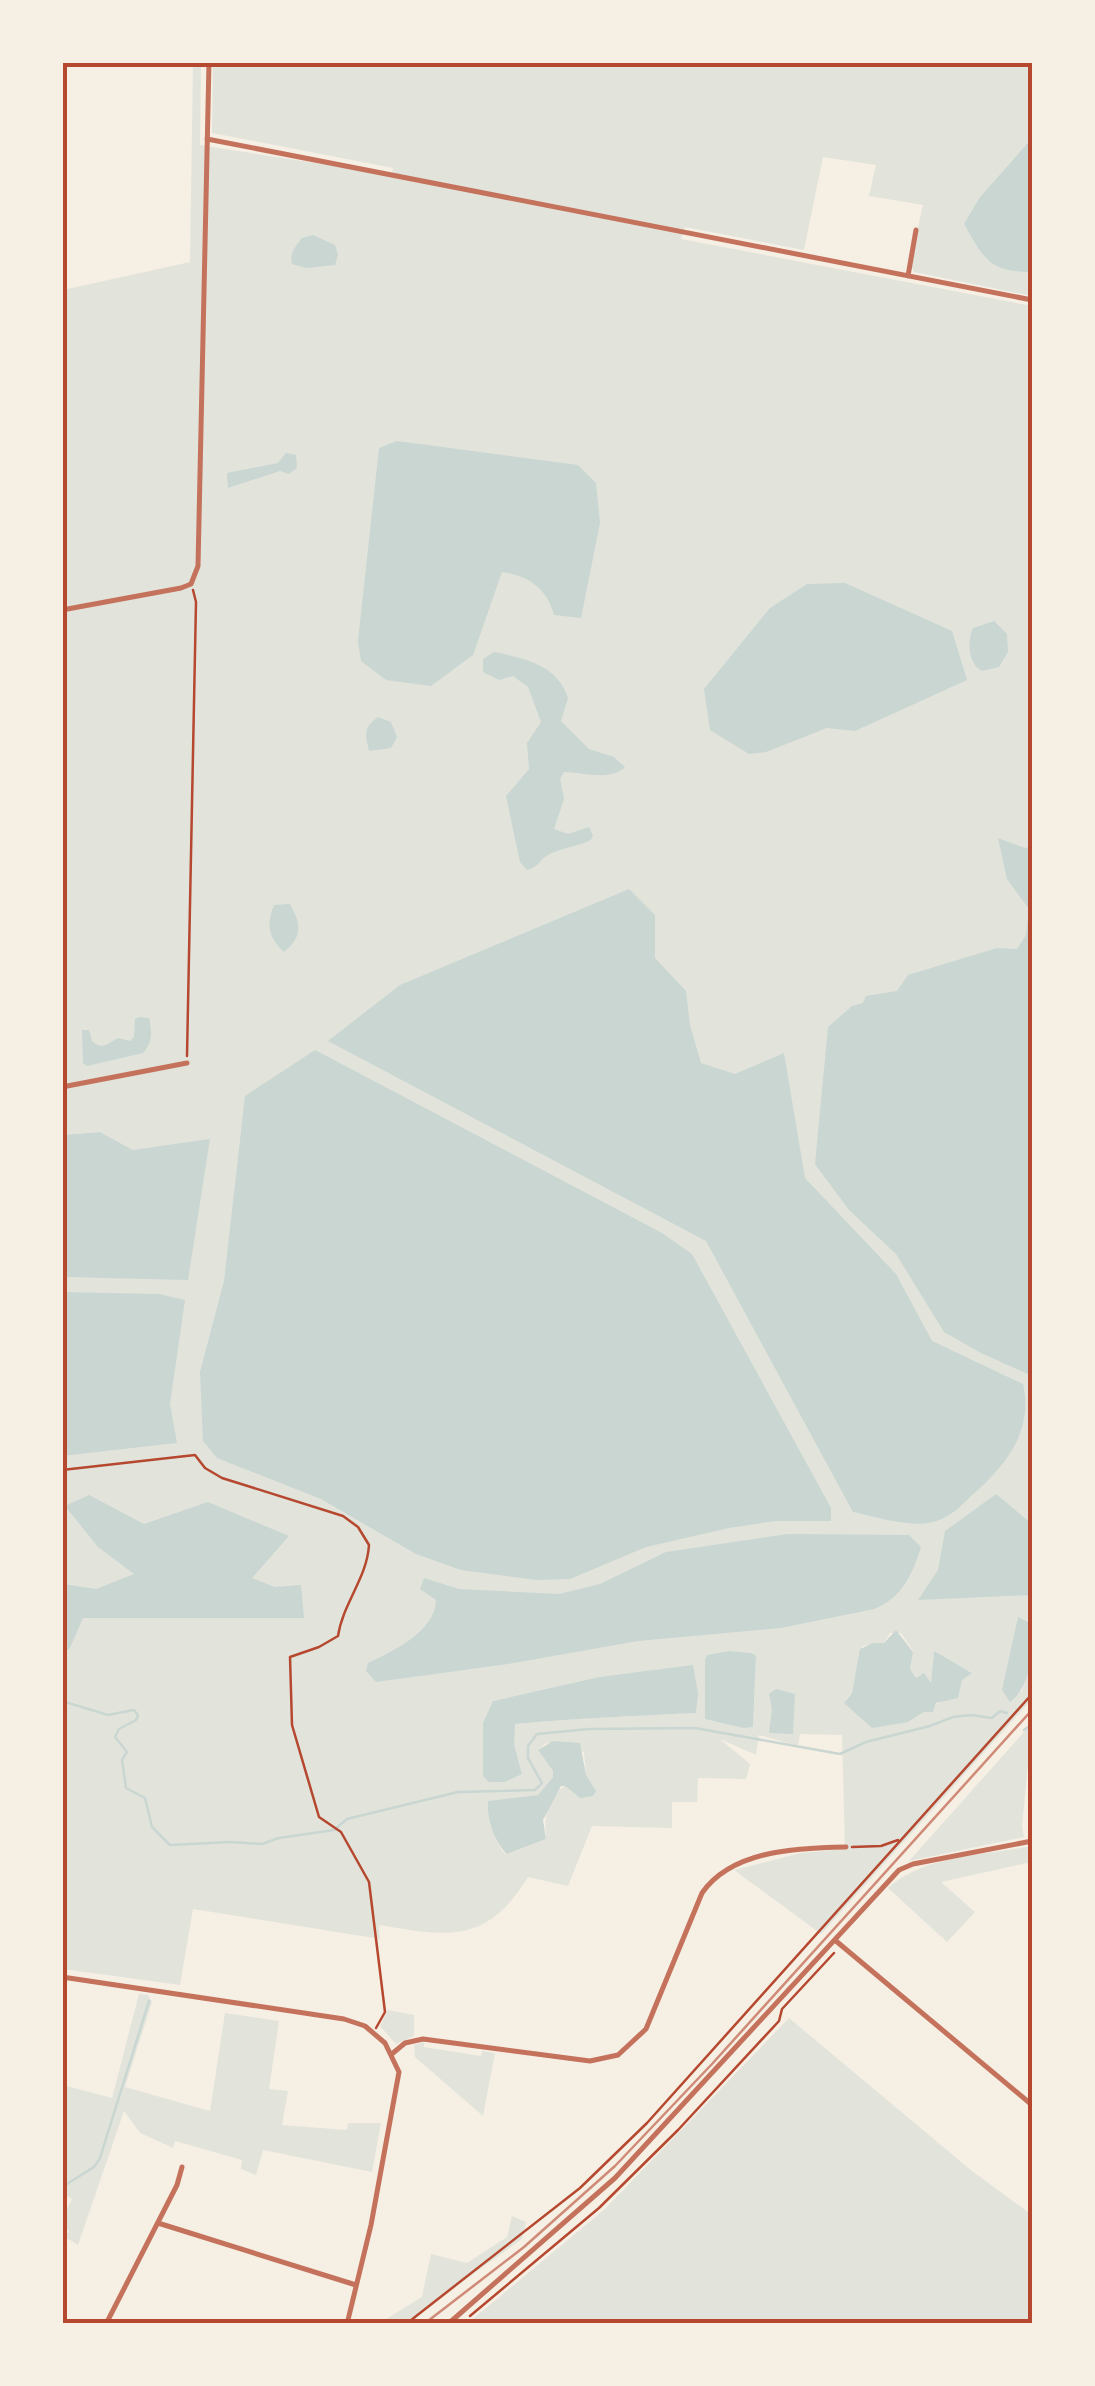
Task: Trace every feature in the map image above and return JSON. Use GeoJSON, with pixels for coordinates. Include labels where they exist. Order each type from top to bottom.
{"type":"FeatureCollection","features":[{"type":"Feature","properties":{"kind":"street"},"geometry":{"type":"LineString","coordinates":[[62,610],[191,584],[198,566],[209,62]]}},
{"type":"Feature","properties":{"kind":"street"},"geometry":{"type":"LineString","coordinates":[[207,139],[1032,300]]}},
{"type":"Feature","properties":{"kind":"street"},"geometry":{"type":"LineString","coordinates":[[908,276],[916,230]]}},
{"type":"Feature","properties":{"kind":"street"},"geometry":{"type":"LineString","coordinates":[[62,1088],[187,1063]]}},
{"type":"Feature","properties":{"kind":"street"},"geometry":{"type":"LineString","coordinates":[[448,2324],[615,2178],[900,1870],[1032,1842]]}},
{"type":"Feature","properties":{"kind":"street"},"geometry":{"type":"LineString","coordinates":[[393,2052],[405,2043],[423,2039],[590,2061],[618,2055],[646,2029],[710,1881],[741,1862],[808,1848],[846,1847]]}},
{"type":"Feature","properties":{"kind":"street"},"geometry":{"type":"LineString","coordinates":[[836,1941],[1032,2105]]}},
{"type":"Feature","properties":{"kind":"street"},"geometry":{"type":"LineString","coordinates":[[62,1977],[344,2019],[374,2032],[393,2052],[399,2072],[371,2225],[347,2324]]}},
{"type":"Feature","properties":{"kind":"street"},"geometry":{"type":"LineString","coordinates":[[106,2324],[182,2168]]}},
{"type":"Feature","properties":{"kind":"street"},"geometry":{"type":"LineString","coordinates":[[158,2223],[356,2285]]}},
{"type":"Feature","properties":{"kind":"path"},"geometry":{"type":"LineString","coordinates":[[187,1063],[196,602],[191,584]]}},
{"type":"Feature","properties":{"kind":"path"},"geometry":{"type":"LineString","coordinates":[[62,1470],[195,1455],[205,1468],[222,1478],[343,1516],[358,1527],[368,1545],[362,1579],[348,1600],[338,1636],[319,1648],[290,1656],[292,1725],[319,1816],[341,1832],[364,1868],[374,1904],[385,2012],[374,2032]]}},
{"type":"Feature","properties":{"kind":"path"},"geometry":{"type":"LineString","coordinates":[[406,2324],[580,2188],[620,2149],[828,1925],[907,1831],[1032,1694]]}},
{"type":"Feature","properties":{"kind":"path"},"geometry":{"type":"LineString","coordinates":[[846,1847],[882,1846],[900,1840]]}},
{"type":"Feature","properties":{"kind":"shaded area"},"geometry":{"type":"Polygon","coordinates":[[[193,63],[201,63],[200,145],[392,175],[393,168],[212,133],[213,63],[1032,63],[1032,138],[980,197],[1032,270],[1032,296],[914,272],[910,262],[923,205],[869,196],[876,165],[823,157],[804,250],[685,227],[681,239],[1032,306],[1032,1624],[1017,1618],[1021,1694],[1032,1648],[1032,1699],[821,1934],[734,1870],[801,1853],[845,1849],[842,1735],[800,1734],[798,1746],[759,1735],[756,1755],[720,1739],[750,1764],[746,1779],[698,1778],[697,1802],[672,1802],[672,1828],[592,1826],[568,1886],[528,1877],[497,1914],[464,1931],[426,1932],[379,1925],[380,1939],[193,1909],[180,1985],[63,1969],[63,1456],[167,1444],[171,1297],[63,1292],[63,1277],[171,1279],[175,1145],[133,1150],[100,1132],[63,1135],[63,290],[190,262],[193,63]],[[890,1633],[884,1643],[862,1646],[852,1693],[846,1699],[908,1722],[959,1690],[962,1680],[971,1672],[934,1652],[931,1684],[916,1678],[910,1669],[913,1651],[901,1633],[890,1633]],[[730,1651],[707,1656],[706,1719],[753,1727],[756,1656],[730,1651]],[[693,1666],[599,1677],[493,1701],[522,1774],[514,1744],[514,1724],[696,1713],[693,1666]],[[546,1743],[538,1750],[553,1777],[538,1795],[488,1801],[492,1826],[507,1854],[546,1839],[549,1803],[565,1786],[577,1796],[586,1775],[584,1752],[546,1743]]]}},
{"type":"Feature","properties":{"kind":"shaded area"},"geometry":{"type":"Polygon","coordinates":[[[1032,138],[1032,272],[996,266],[964,224],[980,197],[1032,138]]]}},
{"type":"Feature","properties":{"kind":"shaded area"},"geometry":{"type":"Polygon","coordinates":[[[313,235],[335,245],[335,265],[306,268],[292,264],[297,244],[313,235]]]}},
{"type":"Feature","properties":{"kind":"shaded area"},"geometry":{"type":"Polygon","coordinates":[[[397,441],[578,465],[596,483],[600,523],[581,618],[554,615],[547,597],[535,585],[502,572],[473,655],[431,686],[386,680],[361,661],[358,641],[379,448],[397,441]]]}},
{"type":"Feature","properties":{"kind":"shaded area"},"geometry":{"type":"Polygon","coordinates":[[[286,453],[296,455],[297,468],[289,474],[280,471],[228,488],[227,473],[278,463],[286,453]]]}},
{"type":"Feature","properties":{"kind":"shaded area"},"geometry":{"type":"Polygon","coordinates":[[[845,583],[952,631],[967,680],[855,731],[827,728],[766,752],[749,754],[710,730],[704,689],[770,608],[807,584],[845,583]]]}},
{"type":"Feature","properties":{"kind":"shaded area"},"geometry":{"type":"Polygon","coordinates":[[[994,621],[1007,634],[1008,652],[999,667],[982,671],[971,658],[971,633],[973,628],[994,621]]]}},
{"type":"Feature","properties":{"kind":"shaded area"},"geometry":{"type":"Polygon","coordinates":[[[494,652],[528,660],[556,678],[568,698],[561,721],[589,749],[614,757],[625,767],[604,775],[564,772],[560,779],[564,799],[554,829],[568,834],[589,827],[593,835],[591,840],[552,853],[527,870],[520,862],[506,796],[529,769],[527,743],[541,722],[528,687],[513,676],[499,680],[483,672],[483,659],[494,652]]]}},
{"type":"Feature","properties":{"kind":"shaded area"},"geometry":{"type":"Polygon","coordinates":[[[378,717],[391,722],[397,737],[391,748],[369,751],[366,732],[378,717]]]}},
{"type":"Feature","properties":{"kind":"shaded area"},"geometry":{"type":"Polygon","coordinates":[[[998,838],[1025,848],[1032,846],[1032,1376],[944,1332],[896,1254],[849,1210],[815,1164],[828,1027],[852,1006],[863,1003],[866,996],[897,991],[908,975],[997,948],[1017,949],[1026,935],[1029,909],[1007,879],[998,838]]]}},
{"type":"Feature","properties":{"kind":"shaded area"},"geometry":{"type":"Polygon","coordinates":[[[629,889],[655,915],[655,958],[686,991],[690,1025],[701,1063],[735,1074],[784,1053],[805,1178],[896,1274],[932,1341],[1023,1384],[1024,1418],[1013,1448],[982,1486],[943,1518],[929,1523],[907,1523],[853,1512],[706,1241],[328,1041],[400,985],[629,889]]]}},
{"type":"Feature","properties":{"kind":"shaded area"},"geometry":{"type":"Polygon","coordinates":[[[290,904],[298,930],[284,952],[272,936],[270,919],[274,905],[290,904]]]}},
{"type":"Feature","properties":{"kind":"shaded area"},"geometry":{"type":"Polygon","coordinates":[[[149,1018],[151,1027],[150,1041],[143,1053],[87,1066],[83,1063],[82,1030],[89,1030],[92,1041],[99,1045],[118,1038],[130,1041],[134,1037],[135,1019],[149,1018]]]}},
{"type":"Feature","properties":{"kind":"shaded area"},"geometry":{"type":"Polygon","coordinates":[[[315,1050],[662,1233],[692,1254],[831,1508],[831,1521],[776,1521],[729,1528],[646,1547],[570,1579],[537,1580],[461,1570],[416,1554],[321,1499],[217,1458],[203,1441],[200,1372],[224,1281],[245,1096],[315,1050]]]}},
{"type":"Feature","properties":{"kind":"shaded area"},"geometry":{"type":"Polygon","coordinates":[[[100,1132],[133,1150],[210,1139],[188,1280],[63,1277],[63,1135],[100,1132]]]}},
{"type":"Feature","properties":{"kind":"shaded area"},"geometry":{"type":"Polygon","coordinates":[[[63,1292],[159,1294],[185,1300],[170,1404],[177,1443],[63,1456],[63,1292]]]}},
{"type":"Feature","properties":{"kind":"shaded area"},"geometry":{"type":"Polygon","coordinates":[[[996,1494],[1032,1524],[1032,1595],[918,1600],[938,1570],[945,1531],[996,1494]]]}},
{"type":"Feature","properties":{"kind":"shaded area"},"geometry":{"type":"Polygon","coordinates":[[[89,1495],[144,1524],[208,1502],[289,1536],[252,1578],[275,1587],[301,1585],[304,1618],[83,1618],[70,1648],[63,1654],[63,1584],[96,1589],[134,1574],[98,1547],[65,1506],[89,1495]]]}},
{"type":"Feature","properties":{"kind":"shaded area"},"geometry":{"type":"Polygon","coordinates":[[[788,1534],[909,1535],[921,1547],[905,1584],[892,1599],[874,1609],[781,1628],[638,1641],[376,1682],[366,1671],[368,1663],[411,1639],[428,1622],[436,1600],[420,1589],[424,1578],[459,1589],[559,1594],[600,1584],[666,1552],[788,1534]]]}},
{"type":"Feature","properties":{"kind":"shaded area"},"geometry":{"type":"Polygon","coordinates":[[[1018,1617],[1032,1624],[1031,1656],[1023,1686],[1010,1702],[1002,1690],[1018,1617]]]}},
{"type":"Feature","properties":{"kind":"shaded area"},"geometry":{"type":"Polygon","coordinates":[[[896,1630],[913,1652],[910,1669],[916,1678],[924,1673],[931,1683],[934,1651],[972,1673],[962,1680],[958,1698],[936,1703],[933,1712],[924,1712],[908,1722],[872,1728],[844,1703],[852,1693],[860,1649],[884,1643],[896,1630]]]}},
{"type":"Feature","properties":{"kind":"shaded area"},"geometry":{"type":"Polygon","coordinates":[[[730,1651],[756,1656],[753,1727],[705,1719],[705,1659],[707,1655],[730,1651]]]}},
{"type":"Feature","properties":{"kind":"shaded area"},"geometry":{"type":"Polygon","coordinates":[[[693,1665],[698,1693],[696,1713],[515,1724],[514,1744],[522,1774],[505,1782],[489,1782],[483,1776],[483,1723],[493,1701],[599,1677],[693,1665]]]}},
{"type":"Feature","properties":{"kind":"shaded area"},"geometry":{"type":"Polygon","coordinates":[[[776,1689],[795,1694],[793,1734],[769,1733],[769,1694],[776,1689]]]}},
{"type":"Feature","properties":{"kind":"shaded area"},"geometry":{"type":"Polygon","coordinates":[[[1032,1723],[1024,1837],[909,1861],[1032,1723]]]}},
{"type":"Feature","properties":{"kind":"shaded area"},"geometry":{"type":"Polygon","coordinates":[[[553,1741],[580,1743],[586,1775],[596,1791],[593,1796],[580,1798],[561,1786],[543,1820],[546,1839],[507,1854],[492,1829],[488,1801],[538,1795],[553,1777],[553,1771],[538,1750],[553,1741]]]}},
{"type":"Feature","properties":{"kind":"shaded area"},"geometry":{"type":"Polygon","coordinates":[[[1032,1846],[1032,1862],[941,1882],[975,1912],[947,1942],[888,1888],[937,1863],[1032,1846]]]}},
{"type":"Feature","properties":{"kind":"shaded area"},"geometry":{"type":"Polygon","coordinates":[[[139,1994],[148,1995],[152,2002],[125,2087],[210,2111],[225,2013],[279,2021],[269,2089],[288,2091],[282,2125],[347,2130],[348,2123],[381,2123],[372,2172],[263,2150],[256,2175],[241,2169],[242,2160],[175,2141],[173,2148],[140,2133],[124,2111],[78,2245],[65,2237],[69,2231],[63,2226],[63,2218],[72,2199],[63,2193],[63,2085],[112,2098],[139,1994]]]}},
{"type":"Feature","properties":{"kind":"shaded area"},"geometry":{"type":"Polygon","coordinates":[[[388,2010],[414,2015],[414,2036],[396,2044],[380,2026],[388,2010]]]}},
{"type":"Feature","properties":{"kind":"shaded area"},"geometry":{"type":"Polygon","coordinates":[[[789,2018],[972,2171],[1032,2215],[1032,2323],[468,2323],[605,2209],[789,2018]]]}},
{"type":"Feature","properties":{"kind":"shaded area"},"geometry":{"type":"Polygon","coordinates":[[[424,2042],[424,2047],[481,2056],[482,2051],[495,2053],[483,2116],[415,2057],[414,2045],[424,2042]]]}},
{"type":"Feature","properties":{"kind":"shaded area"},"geometry":{"type":"Polygon","coordinates":[[[512,2216],[526,2222],[522,2239],[404,2323],[378,2324],[422,2297],[431,2254],[467,2263],[507,2237],[512,2216]]]}},
{"type":"Feature","properties":{"kind":"waterway"},"geometry":{"type":"LineString","coordinates":[[62,1701],[108,1715],[134,1710],[138,1715],[119,1729],[115,1737],[127,1752],[122,1760],[126,1788],[145,1798],[152,1827],[170,1845],[262,1844],[334,1830],[347,1819],[458,1792],[535,1790],[542,1783],[528,1758],[528,1746],[537,1734],[589,1729],[695,1728],[840,1754],[866,1742],[953,1717],[992,1718],[1000,1711],[1007,1713]]}},
{"type":"Feature","properties":{"kind":"waterway"},"geometry":{"type":"LineString","coordinates":[[1024,1730],[1032,1724]]}},
{"type":"Feature","properties":{"kind":"waterway"},"geometry":{"type":"LineString","coordinates":[[62,2187],[94,2167],[100,2158],[149,2001]]}},
{"type":"Feature","properties":{"kind":"railway"},"geometry":{"type":"LineString","coordinates":[[424,2324],[524,2247],[615,2166],[1032,1710]]}}]}
